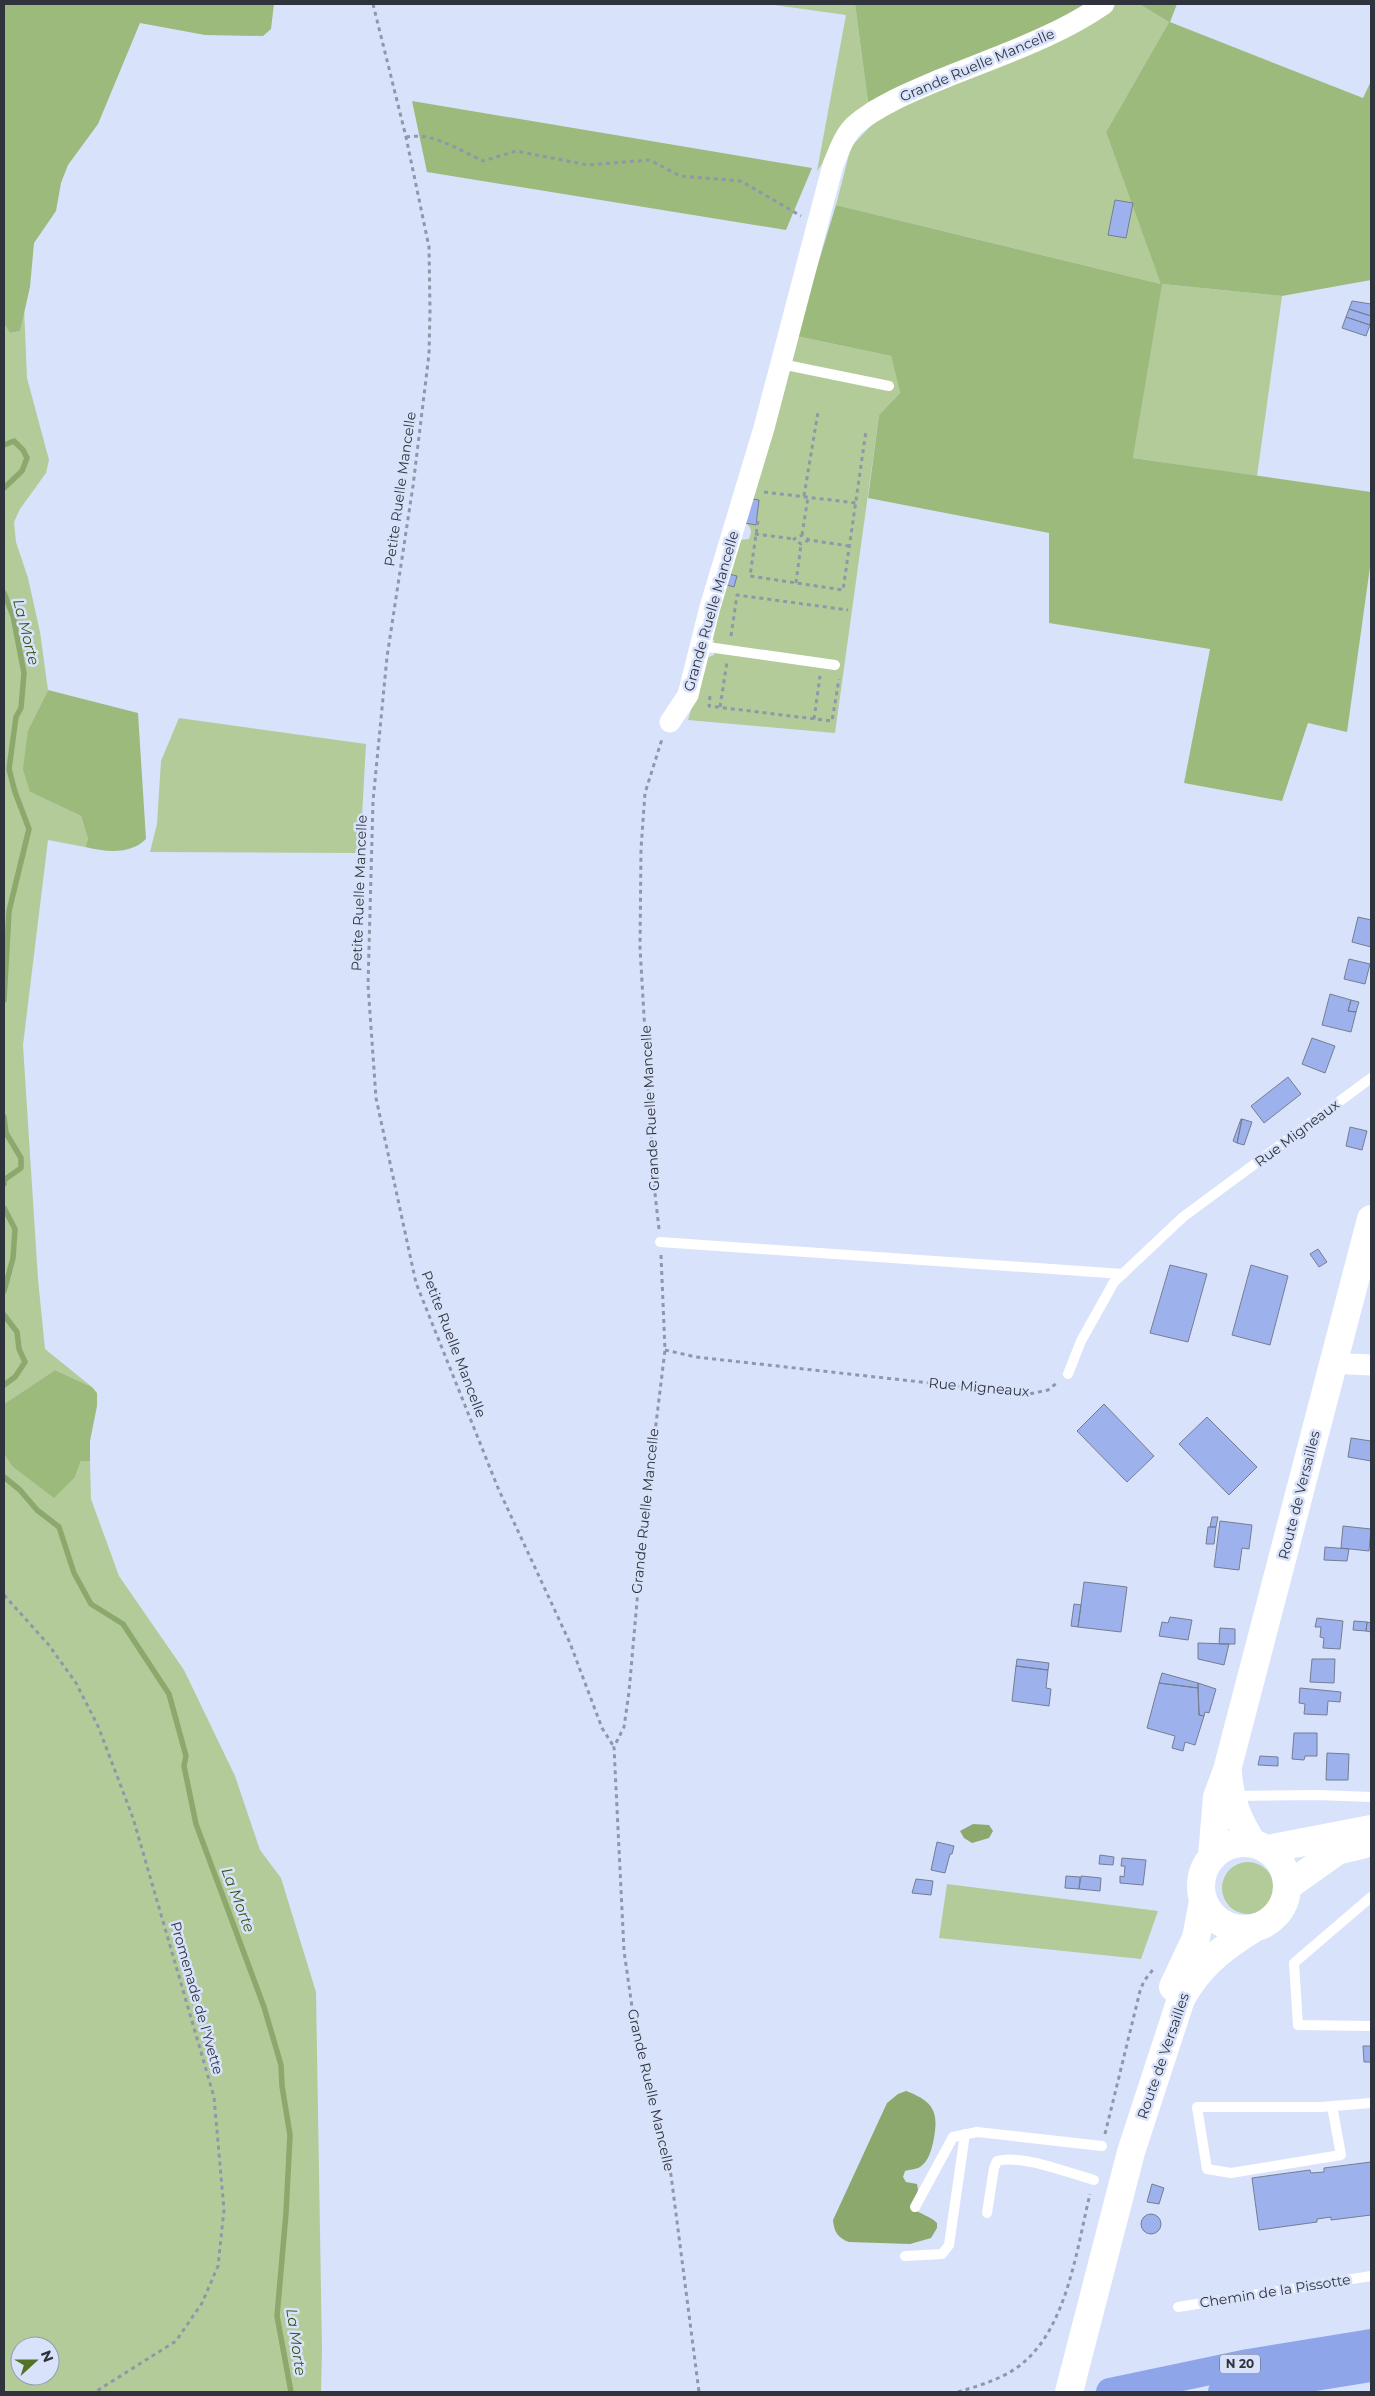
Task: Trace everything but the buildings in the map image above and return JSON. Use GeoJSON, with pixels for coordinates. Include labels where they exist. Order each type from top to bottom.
{"type":"FeatureCollection","features":[{"type":"Feature","properties":{"kind":"highway","name":"N 20"},"geometry":{"type":"LineString","coordinates":[[1110,2392],[1248,2362],[1371,2343]]}},
{"type":"Feature","properties":{"kind":"highway","name":"N 20"},"geometry":{"type":"LineString","coordinates":[[1222,2392],[1371,2368]]}},
{"type":"Feature","properties":{"kind":"main road","name":"Route de Versailles"},"geometry":{"type":"LineString","coordinates":[[1212,1856],[1218,1797],[1229,1783],[1334,1360],[1371,1220]]}},
{"type":"Feature","properties":{"kind":"main road"},"geometry":{"type":"LineString","coordinates":[[1229,1783],[1239,1821],[1260,1845],[1278,1858],[1286,1871],[1288,1886],[1286,1898],[1281,1909],[1264,1925],[1253,1929],[1228,1926],[1209,1912],[1203,1901],[1200,1885],[1203,1870],[1212,1856],[1230,1844],[1260,1845],[1371,1829]]}},
{"type":"Feature","properties":{"kind":"main road"},"geometry":{"type":"LineString","coordinates":[[1288,1886],[1337,1851],[1371,1843]]}},
{"type":"Feature","properties":{"kind":"main road","name":"Route de Versailles"},"geometry":{"type":"LineString","coordinates":[[1131,2152],[1150,2048],[1168,1995],[1196,1938],[1203,1901]]}},
{"type":"Feature","properties":{"kind":"main road","name":"Route de Versailles"},"geometry":{"type":"LineString","coordinates":[[1070,2387],[1131,2152],[1174,2017],[1188,1986],[1201,1968],[1219,1952],[1253,1929]]}},
{"type":"Feature","properties":{"kind":"street","name":"Grande Ruelle Mancelle"},"geometry":{"type":"LineString","coordinates":[[670,722],[688,695],[710,607],[735,529],[781,364],[816,228],[842,143],[855,125],[900,96],[1049,35],[1082,19],[1104,4]]}},
{"type":"Feature","properties":{"kind":"street"},"geometry":{"type":"LineString","coordinates":[[1334,1360],[1349,1364],[1371,1364]]}},
{"type":"Feature","properties":{"kind":"lane"},"geometry":{"type":"LineString","coordinates":[[781,364],[888,386]]}},
{"type":"Feature","properties":{"kind":"lane"},"geometry":{"type":"LineString","coordinates":[[701,646],[822,663],[837,669]]}},
{"type":"Feature","properties":{"kind":"lane","name":"Rue Migneaux"},"geometry":{"type":"LineString","coordinates":[[1068,1374],[1081,1341],[1114,1282],[1183,1217],[1371,1078]]}},
{"type":"Feature","properties":{"kind":"lane"},"geometry":{"type":"LineString","coordinates":[[660,1242],[1123,1274]]}},
{"type":"Feature","properties":{"kind":"lane"},"geometry":{"type":"LineString","coordinates":[[1229,1783],[1318,1795],[1371,1797]]}},
{"type":"Feature","properties":{"kind":"lane"},"geometry":{"type":"LineString","coordinates":[[1371,1898],[1294,1963],[1298,2025],[1371,2026]]}},
{"type":"Feature","properties":{"kind":"lane"},"geometry":{"type":"LineString","coordinates":[[1332,2106],[1341,2155],[1231,2173],[1207,2169],[1196,2107],[1332,2106],[1371,2102]]}},
{"type":"Feature","properties":{"kind":"lane"},"geometry":{"type":"LineString","coordinates":[[915,2207],[953,2137],[977,2132],[997,2133],[1102,2146]]}},
{"type":"Feature","properties":{"kind":"lane"},"geometry":{"type":"LineString","coordinates":[[905,2256],[942,2254],[949,2245],[965,2134]]}},
{"type":"Feature","properties":{"kind":"lane"},"geometry":{"type":"LineString","coordinates":[[987,2213],[994,2168],[997,2161],[1004,2159],[1031,2162],[1094,2180]]}},
{"type":"Feature","properties":{"kind":"lane","name":"Chemin de la Pissotte"},"geometry":{"type":"LineString","coordinates":[[1178,2307],[1371,2276]]}},
{"type":"Feature","properties":{"kind":"path","name":"Petite Ruelle Mancelle"},"geometry":{"type":"LineString","coordinates":[[373,4],[406,137],[429,247],[429,354],[413,486],[386,658],[373,801],[368,985],[376,1098],[416,1283],[498,1488],[570,1643],[602,1728],[614,1747]]}},
{"type":"Feature","properties":{"kind":"path"},"geometry":{"type":"LineString","coordinates":[[406,137],[419,134],[440,141],[482,161],[516,152],[588,165],[650,160],[680,176],[741,182],[794,210],[816,228]]}},
{"type":"Feature","properties":{"kind":"path"},"geometry":{"type":"LineString","coordinates":[[802,535],[818,412]]}},
{"type":"Feature","properties":{"kind":"path"},"geometry":{"type":"LineString","coordinates":[[759,518],[750,576],[843,590],[866,431]]}},
{"type":"Feature","properties":{"kind":"path"},"geometry":{"type":"LineString","coordinates":[[762,501],[764,492],[856,503]]}},
{"type":"Feature","properties":{"kind":"path"},"geometry":{"type":"LineString","coordinates":[[735,529],[794,539],[801,544]]}},
{"type":"Feature","properties":{"kind":"path"},"geometry":{"type":"LineString","coordinates":[[794,539],[802,535]]}},
{"type":"Feature","properties":{"kind":"path"},"geometry":{"type":"LineString","coordinates":[[802,535],[809,540],[849,546]]}},
{"type":"Feature","properties":{"kind":"path"},"geometry":{"type":"LineString","coordinates":[[801,544],[809,540]]}},
{"type":"Feature","properties":{"kind":"path"},"geometry":{"type":"LineString","coordinates":[[796,583],[801,544]]}},
{"type":"Feature","properties":{"kind":"path"},"geometry":{"type":"LineString","coordinates":[[720,707],[737,595],[848,610]]}},
{"type":"Feature","properties":{"kind":"path"},"geometry":{"type":"LineString","coordinates":[[814,719],[822,663]]}},
{"type":"Feature","properties":{"kind":"path"},"geometry":{"type":"LineString","coordinates":[[704,694],[710,695],[709,706],[832,721],[837,669]]}},
{"type":"Feature","properties":{"kind":"path","name":"Grande Ruelle Mancelle"},"geometry":{"type":"LineString","coordinates":[[670,722],[660,744],[645,793],[641,849],[640,948],[654,1185],[660,1242],[665,1350],[643,1531],[629,1692],[624,1727],[614,1747],[624,1951],[635,2028],[670,2175],[699,2392]]}},
{"type":"Feature","properties":{"kind":"path","name":"Rue Migneaux"},"geometry":{"type":"LineString","coordinates":[[665,1350],[696,1357],[1029,1394],[1048,1390],[1068,1374]]}},
{"type":"Feature","properties":{"kind":"path","name":"Promenade de l'Yvette"},"geometry":{"type":"LineString","coordinates":[[4,1595],[48,1644],[76,1683],[98,1726],[133,1818],[214,2097],[224,2210],[218,2266],[202,2304],[176,2341],[95,2392]]}},
{"type":"Feature","properties":{"kind":"shaded area"},"geometry":{"type":"Polygon","coordinates":[[[4,4],[274,4],[271,29],[263,36],[205,35],[140,23],[98,124],[68,165],[61,183],[56,211],[34,243],[30,287],[20,331],[10,333],[4,324],[4,4]]]}},
{"type":"Feature","properties":{"kind":"shaded area"},"geometry":{"type":"Polygon","coordinates":[[[767,4],[855,4],[868,102],[817,171],[846,15],[767,4]]]}},
{"type":"Feature","properties":{"kind":"shaded area"},"geometry":{"type":"Polygon","coordinates":[[[855,4],[1096,4],[1065,21],[868,102],[855,4]]]}},
{"type":"Feature","properties":{"kind":"shaded area"},"geometry":{"type":"Polygon","coordinates":[[[1111,4],[1139,4],[1169,22],[1106,132],[1162,284],[1282,296],[1257,476],[1133,458],[1161,284],[836,205],[851,147],[878,118],[1111,4]]]}},
{"type":"Feature","properties":{"kind":"shaded area"},"geometry":{"type":"Polygon","coordinates":[[[1139,4],[1177,4],[1170,22],[1363,98],[1371,81],[1371,280],[1282,296],[1162,284],[1133,458],[1371,492],[1371,560],[1347,732],[1308,723],[1282,801],[1184,783],[1210,649],[1049,623],[1049,533],[868,498],[879,415],[900,393],[891,356],[796,336],[836,205],[1161,284],[1106,132],[1169,22],[1139,4]]]}},
{"type":"Feature","properties":{"kind":"shaded area"},"geometry":{"type":"Polygon","coordinates":[[[412,101],[812,168],[786,230],[427,172],[412,101]]]}},
{"type":"Feature","properties":{"kind":"shaded area"},"geometry":{"type":"Polygon","coordinates":[[[24,307],[27,378],[49,460],[46,473],[20,509],[14,522],[16,542],[28,578],[40,632],[48,690],[28,730],[30,792],[81,816],[88,839],[85,847],[48,840],[23,1045],[38,1279],[45,1349],[92,1387],[55,1370],[4,1404],[4,324],[10,333],[20,331],[24,307]]]}},
{"type":"Feature","properties":{"kind":"shaded area"},"geometry":{"type":"Polygon","coordinates":[[[796,336],[891,356],[900,393],[879,415],[835,733],[688,720],[706,658],[714,655],[714,640],[710,639],[740,540],[749,539],[750,536],[750,528],[745,523],[796,336]]]}},
{"type":"Feature","properties":{"kind":"shaded area"},"geometry":{"type":"Polygon","coordinates":[[[48,690],[138,713],[146,839],[133,848],[109,851],[85,847],[88,839],[81,816],[30,792],[23,769],[28,730],[48,690]]]}},
{"type":"Feature","properties":{"kind":"shaded area"},"geometry":{"type":"Polygon","coordinates":[[[179,718],[366,744],[360,853],[150,852],[157,824],[161,761],[179,718]]]}},
{"type":"Feature","properties":{"kind":"shaded area"},"geometry":{"type":"Polygon","coordinates":[[[55,1370],[92,1387],[97,1393],[97,1406],[90,1441],[90,1461],[81,1461],[75,1477],[54,1498],[12,1466],[4,1454],[4,1404],[55,1370]]]}},
{"type":"Feature","properties":{"kind":"shaded area"},"geometry":{"type":"Polygon","coordinates":[[[4,1454],[12,1466],[75,1477],[81,1461],[90,1461],[91,1499],[119,1576],[184,1670],[235,1776],[260,1850],[281,1878],[316,1992],[322,2350],[321,2392],[4,2392],[4,1454]]]}},
{"type":"Feature","properties":{"kind":"shaded area"},"geometry":{"type":"Polygon","coordinates":[[[973,1824],[989,1825],[993,1831],[989,1838],[972,1843],[964,1838],[960,1831],[973,1824]]]}},
{"type":"Feature","properties":{"kind":"shaded area"},"geometry":{"type":"Polygon","coordinates":[[[1243,1862],[1253,1862],[1267,1869],[1274,1883],[1274,1893],[1267,1907],[1253,1914],[1243,1914],[1233,1910],[1226,1903],[1222,1893],[1222,1883],[1226,1873],[1233,1866],[1243,1862]]]}},
{"type":"Feature","properties":{"kind":"shaded area"},"geometry":{"type":"Polygon","coordinates":[[[947,1884],[1158,1911],[1141,1959],[939,1938],[947,1884]]]}},
{"type":"Feature","properties":{"kind":"shaded area"},"geometry":{"type":"Polygon","coordinates":[[[906,2091],[924,2100],[933,2110],[935,2117],[935,2133],[927,2159],[920,2167],[905,2171],[903,2177],[906,2182],[917,2184],[918,2190],[912,2208],[937,2223],[937,2228],[931,2238],[910,2244],[849,2242],[837,2234],[833,2220],[887,2103],[898,2094],[906,2091]]]}},
{"type":"Feature","properties":{"kind":"waterway","name":"La Morte"},"geometry":{"type":"LineString","coordinates":[[4,445],[14,441],[23,450],[27,458],[22,471],[4,488]]}},
{"type":"Feature","properties":{"kind":"waterway","name":"La Morte"},"geometry":{"type":"LineString","coordinates":[[4,593],[13,616],[24,673],[21,708],[16,717],[9,769],[15,792],[29,829],[9,911],[4,1000]]}},
{"type":"Feature","properties":{"kind":"waterway","name":"La Morte"},"geometry":{"type":"LineString","coordinates":[[4,1117],[6,1133],[21,1158],[21,1168],[4,1180],[4,1184]]}},
{"type":"Feature","properties":{"kind":"waterway","name":"La Morte"},"geometry":{"type":"LineString","coordinates":[[4,1208],[15,1229],[13,1258],[4,1291]]}},
{"type":"Feature","properties":{"kind":"waterway","name":"La Morte"},"geometry":{"type":"LineString","coordinates":[[4,1315],[17,1332],[19,1349],[25,1362],[15,1377],[4,1385]]}},
{"type":"Feature","properties":{"kind":"waterway","name":"La Morte"},"geometry":{"type":"LineString","coordinates":[[4,1477],[20,1490],[37,1510],[59,1527],[74,1573],[91,1604],[123,1624],[169,1694],[186,1756],[184,1766],[196,1824],[264,2007],[281,2065],[282,2086],[290,2135],[286,2213],[277,2316],[291,2392]]}}]}
